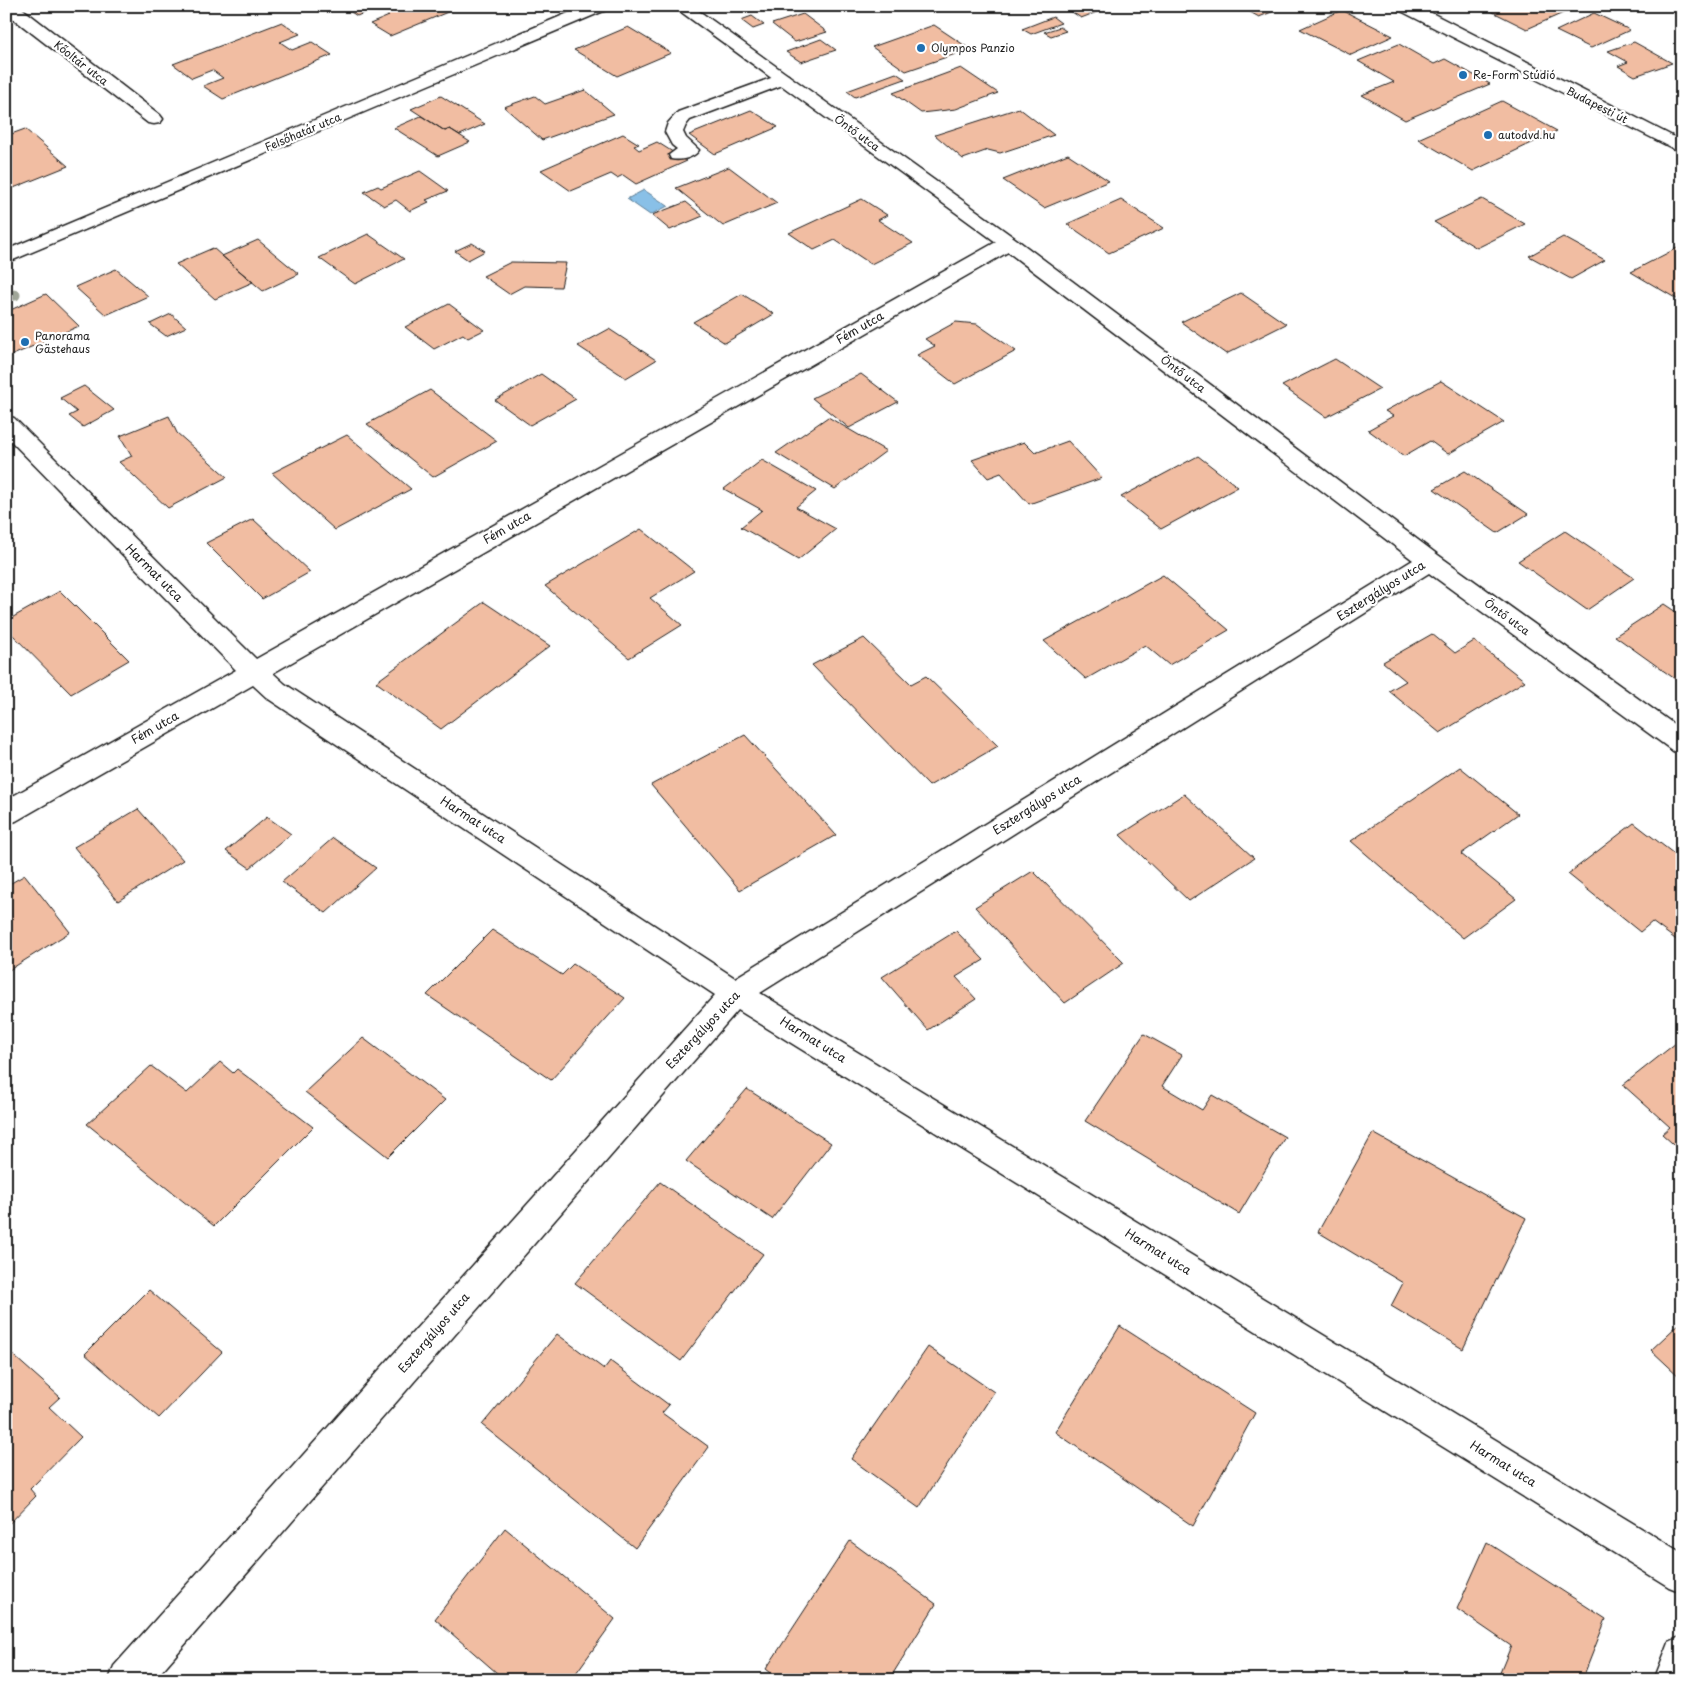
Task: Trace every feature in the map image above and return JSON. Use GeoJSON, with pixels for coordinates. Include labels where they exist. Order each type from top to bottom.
{"type":"FeatureCollection","features":[{"type":"Feature","properties":{"kind":"street","name":"Kőoltár utca"},"geometry":{"type":"LineString","coordinates":[[8,6],[154,119]]}},
{"type":"Feature","properties":{"kind":"street","name":"Felsőhatár utca"},"geometry":{"type":"LineString","coordinates":[[6,257],[600,6]]}},
{"type":"Feature","properties":{"kind":"street","name":"Öntő utca"},"geometry":{"type":"LineString","coordinates":[[681,6],[1009,243],[1430,561],[1682,744]]}},
{"type":"Feature","properties":{"kind":"street","name":"Budapesti út"},"geometry":{"type":"LineString","coordinates":[[1405,6],[1682,148]]}},
{"type":"Feature","properties":{"kind":"street"},"geometry":{"type":"LineString","coordinates":[[678,155],[690,150],[678,141],[674,132],[677,123],[684,116],[782,79]]}},
{"type":"Feature","properties":{"kind":"street","name":"Fém utca"},"geometry":{"type":"LineString","coordinates":[[6,813],[1009,243]]}},
{"type":"Feature","properties":{"kind":"street","name":"Harmat utca"},"geometry":{"type":"LineString","coordinates":[[6,423],[230,650],[276,691],[735,993],[1682,1574]]}},
{"type":"Feature","properties":{"kind":"street","name":"Esztergályos utca"},"geometry":{"type":"LineString","coordinates":[[128,1680],[735,993],[1430,561]]}},
{"type":"Feature","properties":{"kind":"street"},"geometry":{"type":"LineString","coordinates":[[1673,1680],[1682,1656]]}},
{"type":"Feature","properties":{"kind":"water"},"geometry":{"type":"Polygon","coordinates":[[[644,190],[668,206],[650,215],[627,199],[644,190]]]}},
{"type":"Feature","properties":{"kind":"building"},"geometry":{"type":"Polygon","coordinates":[[[342,6],[462,6],[390,36],[370,24],[389,16],[376,8],[357,16],[342,6]]]}},
{"type":"Feature","properties":{"kind":"building"},"geometry":{"type":"Polygon","coordinates":[[[1063,6],[1113,6],[1081,18],[1063,6]]]}},
{"type":"Feature","properties":{"kind":"building"},"geometry":{"type":"Polygon","coordinates":[[[1239,6],[1287,6],[1259,17],[1239,6]]]}},
{"type":"Feature","properties":{"kind":"building"},"geometry":{"type":"Polygon","coordinates":[[[1493,6],[1562,6],[1570,10],[1527,29],[1487,9],[1493,6]]]}},
{"type":"Feature","properties":{"kind":"building"},"geometry":{"type":"Polygon","coordinates":[[[1342,10],[1393,36],[1351,55],[1300,29],[1342,10]]]}},
{"type":"Feature","properties":{"kind":"building"},"geometry":{"type":"Polygon","coordinates":[[[1594,13],[1630,30],[1591,48],[1556,31],[1594,13]]]}},
{"type":"Feature","properties":{"kind":"building"},"geometry":{"type":"Polygon","coordinates":[[[803,14],[827,32],[795,42],[772,24],[803,14]]]}},
{"type":"Feature","properties":{"kind":"building"},"geometry":{"type":"Polygon","coordinates":[[[752,16],[764,25],[753,29],[741,20],[752,16]]]}},
{"type":"Feature","properties":{"kind":"building"},"geometry":{"type":"Polygon","coordinates":[[[1053,17],[1061,23],[1031,34],[1022,29],[1053,17]]]}},
{"type":"Feature","properties":{"kind":"building"},"geometry":{"type":"Polygon","coordinates":[[[282,22],[300,34],[280,42],[292,50],[312,42],[332,55],[223,99],[203,86],[223,78],[212,70],[192,78],[173,64],[282,22]]]}},
{"type":"Feature","properties":{"kind":"building","name":"Olympos Panzio"},"geometry":{"type":"Polygon","coordinates":[[[934,25],[970,49],[906,71],[872,47],[934,25]]]}},
{"type":"Feature","properties":{"kind":"building"},"geometry":{"type":"Polygon","coordinates":[[[628,27],[671,53],[617,76],[574,50],[628,27]]]}},
{"type":"Feature","properties":{"kind":"building"},"geometry":{"type":"Polygon","coordinates":[[[1060,27],[1066,31],[1051,36],[1044,32],[1060,27]]]}},
{"type":"Feature","properties":{"kind":"building"},"geometry":{"type":"Polygon","coordinates":[[[821,39],[836,50],[801,62],[786,52],[821,39]]]}},
{"type":"Feature","properties":{"kind":"building"},"geometry":{"type":"Polygon","coordinates":[[[1634,42],[1672,63],[1635,76],[1618,66],[1628,62],[1608,51],[1634,42]]]}},
{"type":"Feature","properties":{"kind":"building"},"geometry":{"type":"Polygon","coordinates":[[[1399,44],[1434,64],[1445,59],[1490,84],[1405,120],[1362,95],[1394,82],[1358,61],[1399,44]]]}},
{"type":"Feature","properties":{"kind":"building"},"geometry":{"type":"Polygon","coordinates":[[[961,68],[998,93],[956,109],[921,113],[893,93],[961,68]]]}},
{"type":"Feature","properties":{"kind":"building"},"geometry":{"type":"Polygon","coordinates":[[[896,73],[905,79],[855,97],[847,91],[896,73]]]}},
{"type":"Feature","properties":{"kind":"building"},"geometry":{"type":"Polygon","coordinates":[[[585,90],[614,114],[542,140],[504,107],[535,96],[545,104],[585,90]]]}},
{"type":"Feature","properties":{"kind":"building"},"geometry":{"type":"Polygon","coordinates":[[[441,96],[485,124],[460,135],[450,129],[445,131],[411,109],[441,96]]]}},
{"type":"Feature","properties":{"kind":"building","name":"autodvd.hu"},"geometry":{"type":"Polygon","coordinates":[[[1502,101],[1557,131],[1473,171],[1418,139],[1502,101]]]}},
{"type":"Feature","properties":{"kind":"building"},"geometry":{"type":"Polygon","coordinates":[[[1019,108],[1054,135],[1000,153],[988,150],[963,159],[935,135],[1019,108]]]}},
{"type":"Feature","properties":{"kind":"building"},"geometry":{"type":"Polygon","coordinates":[[[751,110],[778,127],[715,154],[689,135],[751,110]]]}},
{"type":"Feature","properties":{"kind":"building"},"geometry":{"type":"Polygon","coordinates":[[[421,116],[445,131],[450,129],[470,142],[438,156],[394,128],[421,116]]]}},
{"type":"Feature","properties":{"kind":"building"},"geometry":{"type":"Polygon","coordinates":[[[25,129],[68,166],[6,191],[6,136],[25,129]]]}},
{"type":"Feature","properties":{"kind":"building"},"geometry":{"type":"Polygon","coordinates":[[[623,134],[639,144],[634,146],[639,150],[657,142],[687,161],[636,184],[623,175],[617,178],[611,174],[571,191],[541,170],[623,134]]]}},
{"type":"Feature","properties":{"kind":"building"},"geometry":{"type":"Polygon","coordinates":[[[1068,154],[1109,181],[1044,208],[1003,180],[1068,154]]]}},
{"type":"Feature","properties":{"kind":"building"},"geometry":{"type":"Polygon","coordinates":[[[729,167],[777,203],[723,226],[676,188],[729,167]]]}},
{"type":"Feature","properties":{"kind":"building"},"geometry":{"type":"Polygon","coordinates":[[[420,171],[448,191],[426,200],[429,202],[410,211],[396,200],[384,206],[364,192],[378,186],[381,188],[420,171]]]}},
{"type":"Feature","properties":{"kind":"building"},"geometry":{"type":"Polygon","coordinates":[[[862,199],[887,215],[878,220],[913,243],[871,264],[835,240],[814,250],[789,233],[862,199]]]}},
{"type":"Feature","properties":{"kind":"building"},"geometry":{"type":"Polygon","coordinates":[[[1482,199],[1525,224],[1477,248],[1434,222],[1482,199]]]}},
{"type":"Feature","properties":{"kind":"building"},"geometry":{"type":"Polygon","coordinates":[[[1121,200],[1164,228],[1109,253],[1067,224],[1121,200]]]}},
{"type":"Feature","properties":{"kind":"building"},"geometry":{"type":"Polygon","coordinates":[[[686,202],[703,216],[670,230],[652,215],[686,202]]]}},
{"type":"Feature","properties":{"kind":"building"},"geometry":{"type":"Polygon","coordinates":[[[368,234],[404,259],[355,284],[319,258],[368,234]]]}},
{"type":"Feature","properties":{"kind":"building"},"geometry":{"type":"Polygon","coordinates":[[[1563,237],[1605,260],[1571,279],[1529,256],[1563,237]]]}},
{"type":"Feature","properties":{"kind":"building"},"geometry":{"type":"Polygon","coordinates":[[[258,240],[299,274],[263,291],[222,256],[258,240]]]}},
{"type":"Feature","properties":{"kind":"building"},"geometry":{"type":"Polygon","coordinates":[[[472,243],[485,251],[468,260],[455,251],[472,243]]]}},
{"type":"Feature","properties":{"kind":"building"},"geometry":{"type":"Polygon","coordinates":[[[1679,247],[1682,248],[1682,302],[1631,272],[1679,247]]]}},
{"type":"Feature","properties":{"kind":"building"},"geometry":{"type":"Polygon","coordinates":[[[213,248],[253,282],[215,299],[176,264],[213,248]]]}},
{"type":"Feature","properties":{"kind":"building"},"geometry":{"type":"Polygon","coordinates":[[[511,262],[566,263],[561,287],[524,286],[509,294],[483,276],[511,262]]]}},
{"type":"Feature","properties":{"kind":"building"},"geometry":{"type":"Polygon","coordinates":[[[116,269],[148,296],[106,315],[75,287],[116,269]]]}},
{"type":"Feature","properties":{"kind":"building"},"geometry":{"type":"Polygon","coordinates":[[[1241,293],[1286,324],[1226,354],[1181,322],[1241,293]]]}},
{"type":"Feature","properties":{"kind":"building","name":"Panorama Gästehaus"},"geometry":{"type":"Polygon","coordinates":[[[46,294],[79,326],[6,358],[6,312],[46,294]]]}},
{"type":"Feature","properties":{"kind":"building"},"geometry":{"type":"Polygon","coordinates":[[[742,294],[774,314],[725,343],[693,322],[742,294]]]}},
{"type":"Feature","properties":{"kind":"building"},"geometry":{"type":"Polygon","coordinates":[[[449,304],[484,330],[468,338],[463,334],[434,349],[405,327],[449,304]]]}},
{"type":"Feature","properties":{"kind":"building"},"geometry":{"type":"Polygon","coordinates":[[[171,314],[186,327],[166,336],[150,324],[171,314]]]}},
{"type":"Feature","properties":{"kind":"building"},"geometry":{"type":"Polygon","coordinates":[[[956,322],[977,324],[1016,351],[955,384],[917,355],[935,346],[925,339],[956,322]]]}},
{"type":"Feature","properties":{"kind":"building"},"geometry":{"type":"Polygon","coordinates":[[[609,329],[656,360],[626,378],[578,346],[609,329]]]}},
{"type":"Feature","properties":{"kind":"building"},"geometry":{"type":"Polygon","coordinates":[[[1335,359],[1380,389],[1326,417],[1282,386],[1335,359]]]}},
{"type":"Feature","properties":{"kind":"building"},"geometry":{"type":"Polygon","coordinates":[[[541,374],[576,399],[530,425],[495,400],[541,374]]]}},
{"type":"Feature","properties":{"kind":"building"},"geometry":{"type":"Polygon","coordinates":[[[861,374],[898,402],[849,428],[812,398],[861,374]]]}},
{"type":"Feature","properties":{"kind":"building"},"geometry":{"type":"Polygon","coordinates":[[[1441,381],[1504,422],[1448,454],[1430,441],[1404,456],[1368,430],[1393,416],[1385,411],[1441,381]]]}},
{"type":"Feature","properties":{"kind":"building"},"geometry":{"type":"Polygon","coordinates":[[[84,386],[114,410],[83,427],[69,416],[77,412],[60,398],[84,386]]]}},
{"type":"Feature","properties":{"kind":"building"},"geometry":{"type":"Polygon","coordinates":[[[430,390],[497,441],[433,477],[367,424],[430,390]]]}},
{"type":"Feature","properties":{"kind":"building"},"geometry":{"type":"Polygon","coordinates":[[[169,416],[177,433],[227,477],[168,508],[119,462],[132,456],[120,436],[169,416]]]}},
{"type":"Feature","properties":{"kind":"building"},"geometry":{"type":"Polygon","coordinates":[[[828,417],[886,451],[835,489],[776,453],[828,417]]]}},
{"type":"Feature","properties":{"kind":"building"},"geometry":{"type":"Polygon","coordinates":[[[347,435],[411,489],[335,530],[272,473],[347,435]]]}},
{"type":"Feature","properties":{"kind":"building"},"geometry":{"type":"Polygon","coordinates":[[[1068,441],[1102,478],[1029,504],[1001,473],[988,478],[972,460],[1024,442],[1035,453],[1068,441]]]}},
{"type":"Feature","properties":{"kind":"building"},"geometry":{"type":"Polygon","coordinates":[[[1198,456],[1238,487],[1161,529],[1121,497],[1198,456]]]}},
{"type":"Feature","properties":{"kind":"building"},"geometry":{"type":"Polygon","coordinates":[[[762,460],[816,491],[796,507],[836,529],[798,560],[741,527],[762,510],[724,489],[762,460]]]}},
{"type":"Feature","properties":{"kind":"building"},"geometry":{"type":"Polygon","coordinates":[[[1465,471],[1528,514],[1497,533],[1434,489],[1465,471]]]}},
{"type":"Feature","properties":{"kind":"building"},"geometry":{"type":"Polygon","coordinates":[[[253,519],[310,572],[262,599],[206,543],[253,519]]]}},
{"type":"Feature","properties":{"kind":"building"},"geometry":{"type":"Polygon","coordinates":[[[641,529],[694,571],[650,598],[682,625],[629,658],[545,586],[641,529]]]}},
{"type":"Feature","properties":{"kind":"building"},"geometry":{"type":"Polygon","coordinates":[[[1565,531],[1634,578],[1587,610],[1518,561],[1565,531]]]}},
{"type":"Feature","properties":{"kind":"building"},"geometry":{"type":"Polygon","coordinates":[[[1163,575],[1229,630],[1169,665],[1145,645],[1086,679],[1044,641],[1163,575]]]}},
{"type":"Feature","properties":{"kind":"building"},"geometry":{"type":"Polygon","coordinates":[[[60,591],[129,660],[71,694],[6,628],[6,621],[60,591]]]}},
{"type":"Feature","properties":{"kind":"building"},"geometry":{"type":"Polygon","coordinates":[[[484,602],[550,646],[441,729],[376,682],[484,602]]]}},
{"type":"Feature","properties":{"kind":"building"},"geometry":{"type":"Polygon","coordinates":[[[1664,604],[1682,616],[1682,684],[1615,636],[1664,604]]]}},
{"type":"Feature","properties":{"kind":"building"},"geometry":{"type":"Polygon","coordinates":[[[1432,634],[1455,653],[1474,641],[1525,681],[1440,733],[1389,691],[1406,681],[1383,662],[1432,634]]]}},
{"type":"Feature","properties":{"kind":"building"},"geometry":{"type":"Polygon","coordinates":[[[864,638],[911,684],[926,676],[998,746],[929,786],[812,665],[864,638]]]}},
{"type":"Feature","properties":{"kind":"building"},"geometry":{"type":"Polygon","coordinates":[[[745,735],[836,835],[740,890],[651,785],[745,735]]]}},
{"type":"Feature","properties":{"kind":"building"},"geometry":{"type":"Polygon","coordinates":[[[1460,767],[1518,814],[1461,854],[1516,899],[1463,938],[1351,841],[1460,767]]]}},
{"type":"Feature","properties":{"kind":"building"},"geometry":{"type":"Polygon","coordinates":[[[1184,794],[1254,858],[1189,901],[1120,835],[1184,794]]]}},
{"type":"Feature","properties":{"kind":"building"},"geometry":{"type":"Polygon","coordinates":[[[138,809],[183,860],[118,901],[74,847],[138,809]]]}},
{"type":"Feature","properties":{"kind":"building"},"geometry":{"type":"Polygon","coordinates":[[[267,817],[291,834],[250,868],[226,851],[267,817]]]}},
{"type":"Feature","properties":{"kind":"building"},"geometry":{"type":"Polygon","coordinates":[[[1634,823],[1682,860],[1682,944],[1652,922],[1640,932],[1568,874],[1634,823]]]}},
{"type":"Feature","properties":{"kind":"building"},"geometry":{"type":"Polygon","coordinates":[[[333,838],[376,868],[326,913],[282,882],[333,838]]]}},
{"type":"Feature","properties":{"kind":"building"},"geometry":{"type":"Polygon","coordinates":[[[1033,871],[1124,963],[1065,1003],[975,907],[1033,871]]]}},
{"type":"Feature","properties":{"kind":"building"},"geometry":{"type":"Polygon","coordinates":[[[25,875],[70,932],[6,972],[6,886],[25,875]]]}},
{"type":"Feature","properties":{"kind":"building"},"geometry":{"type":"Polygon","coordinates":[[[492,930],[562,975],[573,964],[625,998],[551,1080],[427,995],[492,930]]]}},
{"type":"Feature","properties":{"kind":"building"},"geometry":{"type":"Polygon","coordinates":[[[956,931],[984,960],[956,977],[976,999],[928,1030],[882,977],[956,931]]]}},
{"type":"Feature","properties":{"kind":"building"},"geometry":{"type":"Polygon","coordinates":[[[1144,1034],[1182,1055],[1162,1086],[1202,1110],[1212,1095],[1285,1137],[1239,1214],[1085,1121],[1144,1034]]]}},
{"type":"Feature","properties":{"kind":"building"},"geometry":{"type":"Polygon","coordinates":[[[363,1038],[445,1100],[388,1157],[305,1092],[363,1038]]]}},
{"type":"Feature","properties":{"kind":"building"},"geometry":{"type":"Polygon","coordinates":[[[1681,1039],[1682,1152],[1662,1134],[1670,1127],[1623,1085],[1681,1039]]]}},
{"type":"Feature","properties":{"kind":"building"},"geometry":{"type":"Polygon","coordinates":[[[220,1062],[233,1073],[237,1069],[313,1127],[214,1226],[87,1124],[151,1066],[187,1093],[220,1062]]]}},
{"type":"Feature","properties":{"kind":"building"},"geometry":{"type":"Polygon","coordinates":[[[747,1089],[831,1143],[772,1219],[686,1161],[747,1089]]]}},
{"type":"Feature","properties":{"kind":"building"},"geometry":{"type":"Polygon","coordinates":[[[1373,1133],[1526,1218],[1463,1349],[1391,1306],[1403,1283],[1318,1232],[1373,1133]]]}},
{"type":"Feature","properties":{"kind":"building"},"geometry":{"type":"Polygon","coordinates":[[[660,1182],[763,1254],[681,1361],[575,1283],[660,1182]]]}},
{"type":"Feature","properties":{"kind":"building"},"geometry":{"type":"Polygon","coordinates":[[[149,1290],[222,1352],[159,1418],[85,1354],[149,1290]]]}},
{"type":"Feature","properties":{"kind":"building"},"geometry":{"type":"Polygon","coordinates":[[[1682,1321],[1682,1379],[1651,1350],[1682,1321]]]}},
{"type":"Feature","properties":{"kind":"building"},"geometry":{"type":"Polygon","coordinates":[[[1120,1326],[1255,1413],[1193,1526],[1055,1432],[1120,1326]]]}},
{"type":"Feature","properties":{"kind":"building"},"geometry":{"type":"Polygon","coordinates":[[[557,1334],[604,1369],[610,1361],[669,1405],[662,1413],[709,1447],[635,1548],[482,1425],[557,1334]]]}},
{"type":"Feature","properties":{"kind":"building"},"geometry":{"type":"Polygon","coordinates":[[[928,1347],[994,1392],[919,1508],[851,1459],[928,1347]]]}},
{"type":"Feature","properties":{"kind":"building"},"geometry":{"type":"Polygon","coordinates":[[[6,1349],[60,1397],[49,1407],[81,1437],[30,1489],[36,1496],[6,1527],[6,1349]]]}},
{"type":"Feature","properties":{"kind":"building"},"geometry":{"type":"Polygon","coordinates":[[[505,1528],[615,1619],[571,1680],[505,1680],[435,1619],[505,1528]]]}},
{"type":"Feature","properties":{"kind":"building"},"geometry":{"type":"Polygon","coordinates":[[[850,1541],[936,1604],[889,1680],[780,1680],[766,1669],[850,1541]]]}},
{"type":"Feature","properties":{"kind":"building"},"geometry":{"type":"Polygon","coordinates":[[[1487,1542],[1606,1619],[1582,1680],[1497,1680],[1511,1646],[1457,1609],[1487,1542]]]}},
{"type":"Feature","properties":{"kind":"place","name":"Olympos Panzio"},"geometry":{"type":"Point","coordinates":[921,48]}},
{"type":"Feature","properties":{"kind":"place","name":"Re-Form Stúdió"},"geometry":{"type":"Point","coordinates":[1463,75]}},
{"type":"Feature","properties":{"kind":"place","name":"autodvd.hu"},"geometry":{"type":"Point","coordinates":[1488,135]}},
{"type":"Feature","properties":{"kind":"place","name":"Panorama Gästehaus"},"geometry":{"type":"Point","coordinates":[25,342]}}]}
